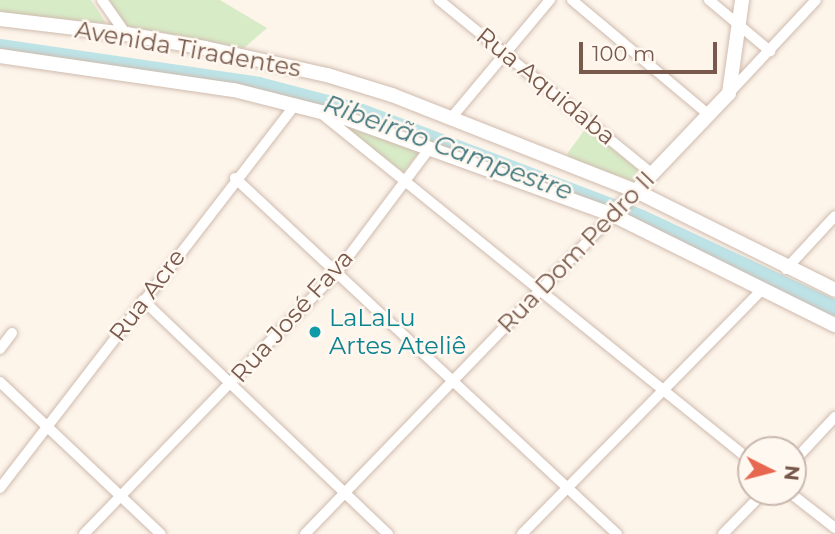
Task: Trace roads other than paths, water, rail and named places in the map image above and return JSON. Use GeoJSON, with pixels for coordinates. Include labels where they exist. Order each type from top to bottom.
{"type":"FeatureCollection","features":[{"type":"Feature","properties":{"kind":"main road"},"geometry":{"type":"LineString","coordinates":[[729,93],[742,0]]}},
{"type":"Feature","properties":{"kind":"main road","name":"Avenida Tiradentes"},"geometry":{"type":"LineString","coordinates":[[0,19],[126,34],[327,75],[452,117],[632,194],[835,290]]}},
{"type":"Feature","properties":{"kind":"main road","name":"Avenida Tiradentes"},"geometry":{"type":"LineString","coordinates":[[0,56],[169,79],[316,110],[615,213],[835,325]]}},
{"type":"Feature","properties":{"kind":"main road","name":"Rua Dom Pedro II"},"geometry":{"type":"LineString","coordinates":[[615,213],[729,93]]}},
{"type":"Feature","properties":{"kind":"street"},"geometry":{"type":"LineString","coordinates":[[102,0],[126,34]]}},
{"type":"Feature","properties":{"kind":"street","name":"Rua Aquidaba"},"geometry":{"type":"LineString","coordinates":[[439,0],[652,174]]}},
{"type":"Feature","properties":{"kind":"street"},"geometry":{"type":"LineString","coordinates":[[452,117],[550,0]]}},
{"type":"Feature","properties":{"kind":"street"},"geometry":{"type":"LineString","coordinates":[[572,0],[708,114]]}},
{"type":"Feature","properties":{"kind":"street"},"geometry":{"type":"LineString","coordinates":[[709,0],[769,51]]}},
{"type":"Feature","properties":{"kind":"street","name":"Rua Dom Pedro II"},"geometry":{"type":"LineString","coordinates":[[729,93],[816,0]]}},
{"type":"Feature","properties":{"kind":"street","name":"Rua Acre"},"geometry":{"type":"LineString","coordinates":[[0,488],[235,178],[296,104]]}},
{"type":"Feature","properties":{"kind":"street"},"geometry":{"type":"LineString","coordinates":[[316,110],[539,292],[663,386],[737,449]]}},
{"type":"Feature","properties":{"kind":"street","name":"Rua José Fava"},"geometry":{"type":"LineString","coordinates":[[84,534],[231,385],[336,273],[429,149]]}},
{"type":"Feature","properties":{"kind":"street"},"geometry":{"type":"LineString","coordinates":[[235,178],[617,534]]}},
{"type":"Feature","properties":{"kind":"street","name":"Rua Dom Pedro II"},"geometry":{"type":"LineString","coordinates":[[305,534],[615,213]]}},
{"type":"Feature","properties":{"kind":"street"},"geometry":{"type":"LineString","coordinates":[[786,269],[835,216]]}},
{"type":"Feature","properties":{"kind":"street"},"geometry":{"type":"LineString","coordinates":[[522,534],[663,386],[762,290]]}},
{"type":"Feature","properties":{"kind":"street"},"geometry":{"type":"LineString","coordinates":[[143,300],[388,534]]}},
{"type":"Feature","properties":{"kind":"street"},"geometry":{"type":"LineString","coordinates":[[0,349],[12,333]]}},
{"type":"Feature","properties":{"kind":"street"},"geometry":{"type":"LineString","coordinates":[[0,382],[161,534]]}},
{"type":"Feature","properties":{"kind":"street"},"geometry":{"type":"LineString","coordinates":[[807,447],[835,416]]}},
{"type":"Feature","properties":{"kind":"street"},"geometry":{"type":"LineString","coordinates":[[723,534],[750,506]]}},
{"type":"Feature","properties":{"kind":"street"},"geometry":{"type":"LineString","coordinates":[[807,506],[835,528]]}},
{"type":"Feature","properties":{"kind":"waterway","name":"Ribeirão Campestre"},"geometry":{"type":"LineString","coordinates":[[0,47],[259,85],[362,112],[642,218],[835,308]]}},
{"type":"Feature","properties":{"kind":"place","name":"LaLaLu Artes Ateliê"},"geometry":{"type":"Point","coordinates":[315,332]}}]}
